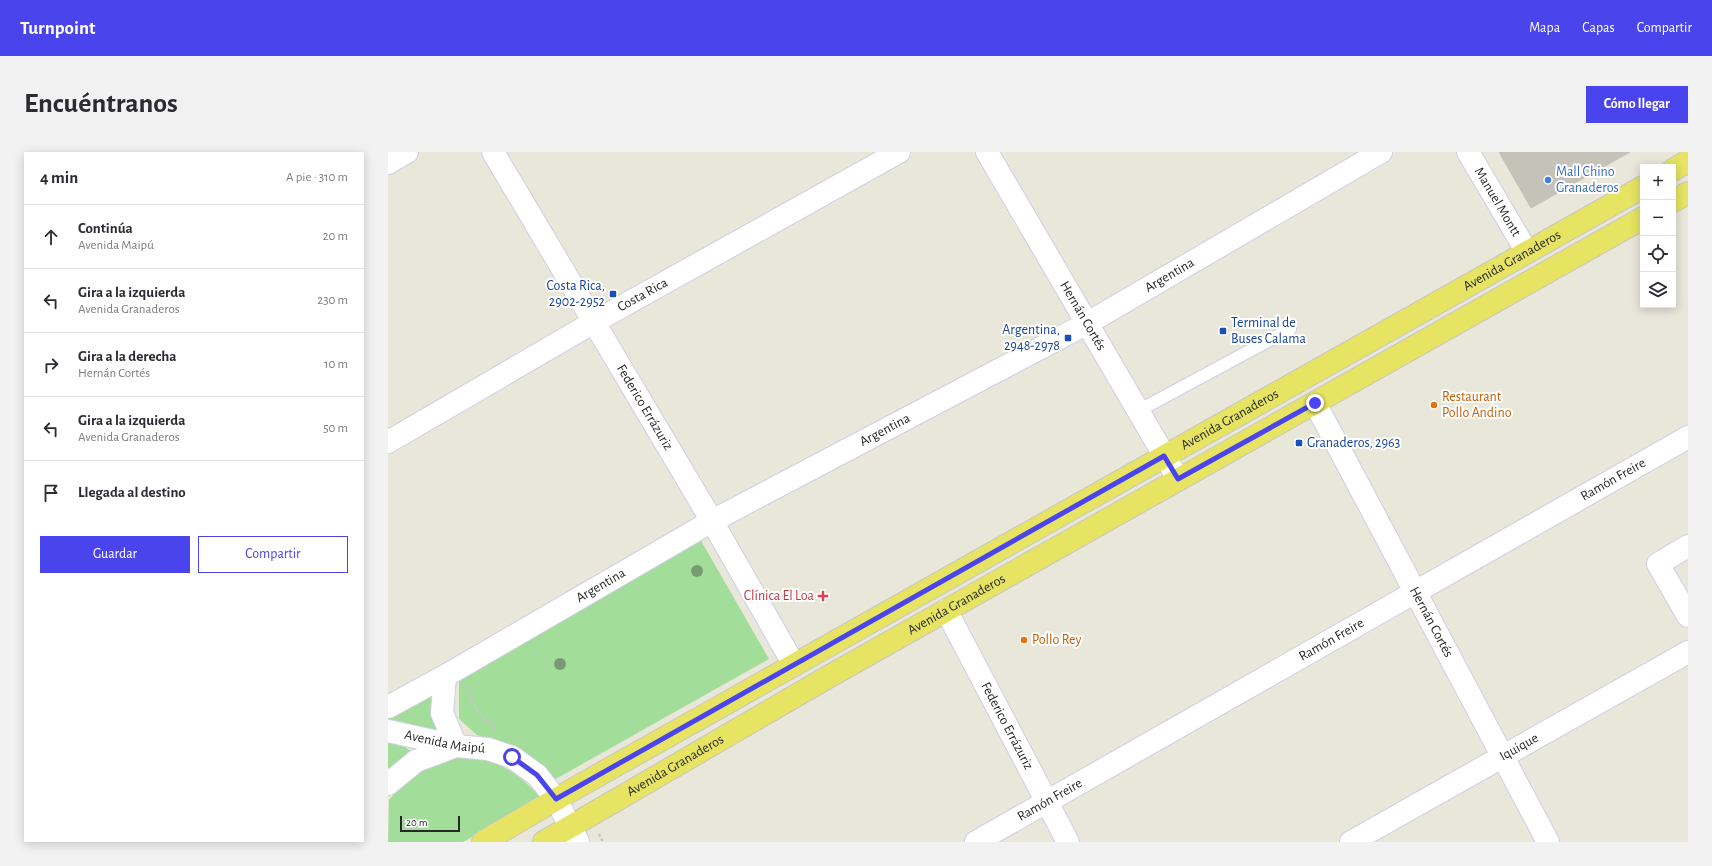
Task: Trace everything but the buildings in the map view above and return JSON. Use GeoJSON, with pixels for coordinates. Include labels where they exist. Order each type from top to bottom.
{"type":"FeatureCollection","features":[{"type":"Feature","properties":{"kind":"main road"},"geometry":{"type":"LineString","coordinates":[[1676,168],[1688,161]]}},
{"type":"Feature","properties":{"kind":"main road","name":"Avenida Granaderos"},"geometry":{"type":"LineString","coordinates":[[483,842],[556,799],[1640,189]]}},
{"type":"Feature","properties":{"kind":"main road"},"geometry":{"type":"LineString","coordinates":[[1675,200],[1688,193]]}},
{"type":"Feature","properties":{"kind":"main road","name":"Avenida Granaderos"},"geometry":{"type":"LineString","coordinates":[[544,842],[574,835],[821,681],[1640,220]]}},
{"type":"Feature","properties":{"kind":"street"},"geometry":{"type":"LineString","coordinates":[[388,163],[407,152]]}},
{"type":"Feature","properties":{"kind":"street","name":"Federico Errázuriz"},"geometry":{"type":"LineString","coordinates":[[493,152],[712,521],[794,665]]}},
{"type":"Feature","properties":{"kind":"street","name":"Costa Rica"},"geometry":{"type":"LineString","coordinates":[[388,442],[594,322],[899,152]]}},
{"type":"Feature","properties":{"kind":"street","name":"Hernán Cortés"},"geometry":{"type":"LineString","coordinates":[[988,152],[1086,324],[1178,479]]}},
{"type":"Feature","properties":{"kind":"street","name":"Argentina"},"geometry":{"type":"LineString","coordinates":[[388,707],[445,676],[712,521],[1086,324],[1381,152]]}},
{"type":"Feature","properties":{"kind":"street","name":"Manuel Montt"},"geometry":{"type":"LineString","coordinates":[[1468,152],[1527,252]]}},
{"type":"Feature","properties":{"kind":"street","name":"Hernán Cortés"},"geometry":{"type":"LineString","coordinates":[[1315,403],[1548,842]]}},
{"type":"Feature","properties":{"kind":"street","name":"Ramón Freire"},"geometry":{"type":"LineString","coordinates":[[976,842],[1688,437]]}},
{"type":"Feature","properties":{"kind":"street"},"geometry":{"type":"LineString","coordinates":[[1688,546],[1658,564],[1688,616]]}},
{"type":"Feature","properties":{"kind":"street","name":"Federico Errázuriz"},"geometry":{"type":"LineString","coordinates":[[946,610],[1068,842]]}},
{"type":"Feature","properties":{"kind":"street","name":"Iquique"},"geometry":{"type":"LineString","coordinates":[[1351,842],[1688,652]]}},
{"type":"Feature","properties":{"kind":"street"},"geometry":{"type":"LineString","coordinates":[[388,784],[416,761],[456,746],[442,713],[445,676]]}},
{"type":"Feature","properties":{"kind":"street","name":"Avenida Maipú"},"geometry":{"type":"LineString","coordinates":[[388,731],[456,746],[488,749],[512,757],[537,775],[556,799],[574,835]]}},
{"type":"Feature","properties":{"kind":"lane"},"geometry":{"type":"LineString","coordinates":[[1138,411],[1290,329]]}},
{"type":"Feature","properties":{"kind":"green space"},"geometry":{"type":"Polygon","coordinates":[[[700,539],[769,659],[552,781],[500,742],[477,735],[459,719],[459,680],[700,539]]]}},
{"type":"Feature","properties":{"kind":"green space"},"geometry":{"type":"Polygon","coordinates":[[[436,692],[444,735],[388,725],[388,714],[436,692]]]}},
{"type":"Feature","properties":{"kind":"green space"},"geometry":{"type":"Polygon","coordinates":[[[388,743],[405,747],[416,755],[388,776],[388,743]]]}},
{"type":"Feature","properties":{"kind":"green space"},"geometry":{"type":"Polygon","coordinates":[[[461,755],[486,760],[505,768],[514,773],[541,798],[463,842],[388,842],[389,800],[404,782],[434,764],[461,755]]]}},
{"type":"Feature","properties":{"kind":"place","name":"Mall Chino Granaderos"},"geometry":{"type":"Point","coordinates":[1548,180]}},
{"type":"Feature","properties":{"kind":"place","name":"Costa Rica, 2902-2952"},"geometry":{"type":"Point","coordinates":[613,294]}},
{"type":"Feature","properties":{"kind":"place","name":"Terminal de Buses Calama"},"geometry":{"type":"Point","coordinates":[1223,331]}},
{"type":"Feature","properties":{"kind":"place","name":"Argentina, 2948-2978"},"geometry":{"type":"Point","coordinates":[1068,338]}},
{"type":"Feature","properties":{"kind":"place","name":"Restaurant Pollo Andino"},"geometry":{"type":"Point","coordinates":[1434,405]}},
{"type":"Feature","properties":{"kind":"place","name":"Granaderos, 2963"},"geometry":{"type":"Point","coordinates":[1299,443]}},
{"type":"Feature","properties":{"kind":"place","name":"Clínica El Loa"},"geometry":{"type":"Point","coordinates":[823,596]}},
{"type":"Feature","properties":{"kind":"place","name":"Pollo Rey"},"geometry":{"type":"Point","coordinates":[1024,640]}},
{"type":"Feature","properties":{"kind":"route"},"geometry":{"type":"LineString","coordinates":[[512,757],[537,775],[556,799],[1164,456],[1178,479],[1315,403]]}}]}
